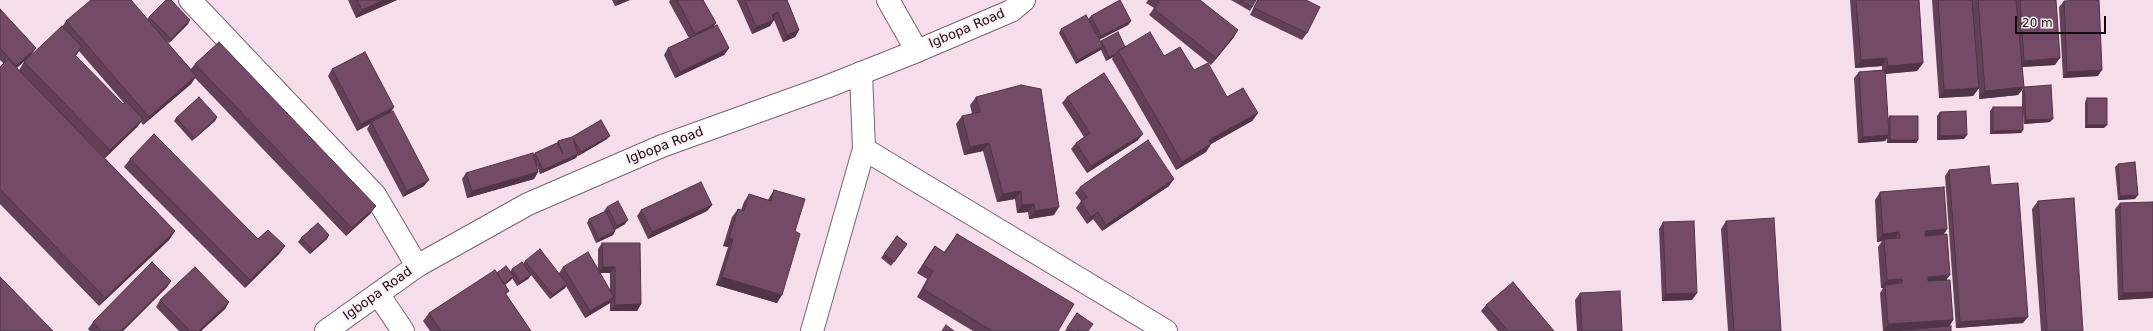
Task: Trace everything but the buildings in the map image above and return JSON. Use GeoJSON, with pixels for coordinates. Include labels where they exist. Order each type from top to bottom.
{"type":"FeatureCollection","features":[{"type":"Feature","properties":{"kind":"street"},"geometry":{"type":"LineString","coordinates":[[190,0],[375,195],[417,266]]}},
{"type":"Feature","properties":{"kind":"street"},"geometry":{"type":"LineString","coordinates":[[888,0],[917,51]]}},
{"type":"Feature","properties":{"kind":"street","name":"Igbopa Road"},"geometry":{"type":"LineString","coordinates":[[326,331],[417,266],[535,200],[662,146],[917,51],[1011,11],[1024,0]]}},
{"type":"Feature","properties":{"kind":"street"},"geometry":{"type":"LineString","coordinates":[[812,331],[864,149],[861,73]]}},
{"type":"Feature","properties":{"kind":"street"},"geometry":{"type":"LineString","coordinates":[[864,149],[1166,331]]}},
{"type":"Feature","properties":{"kind":"street"},"geometry":{"type":"LineString","coordinates":[[378,294],[403,331]]}}]}
